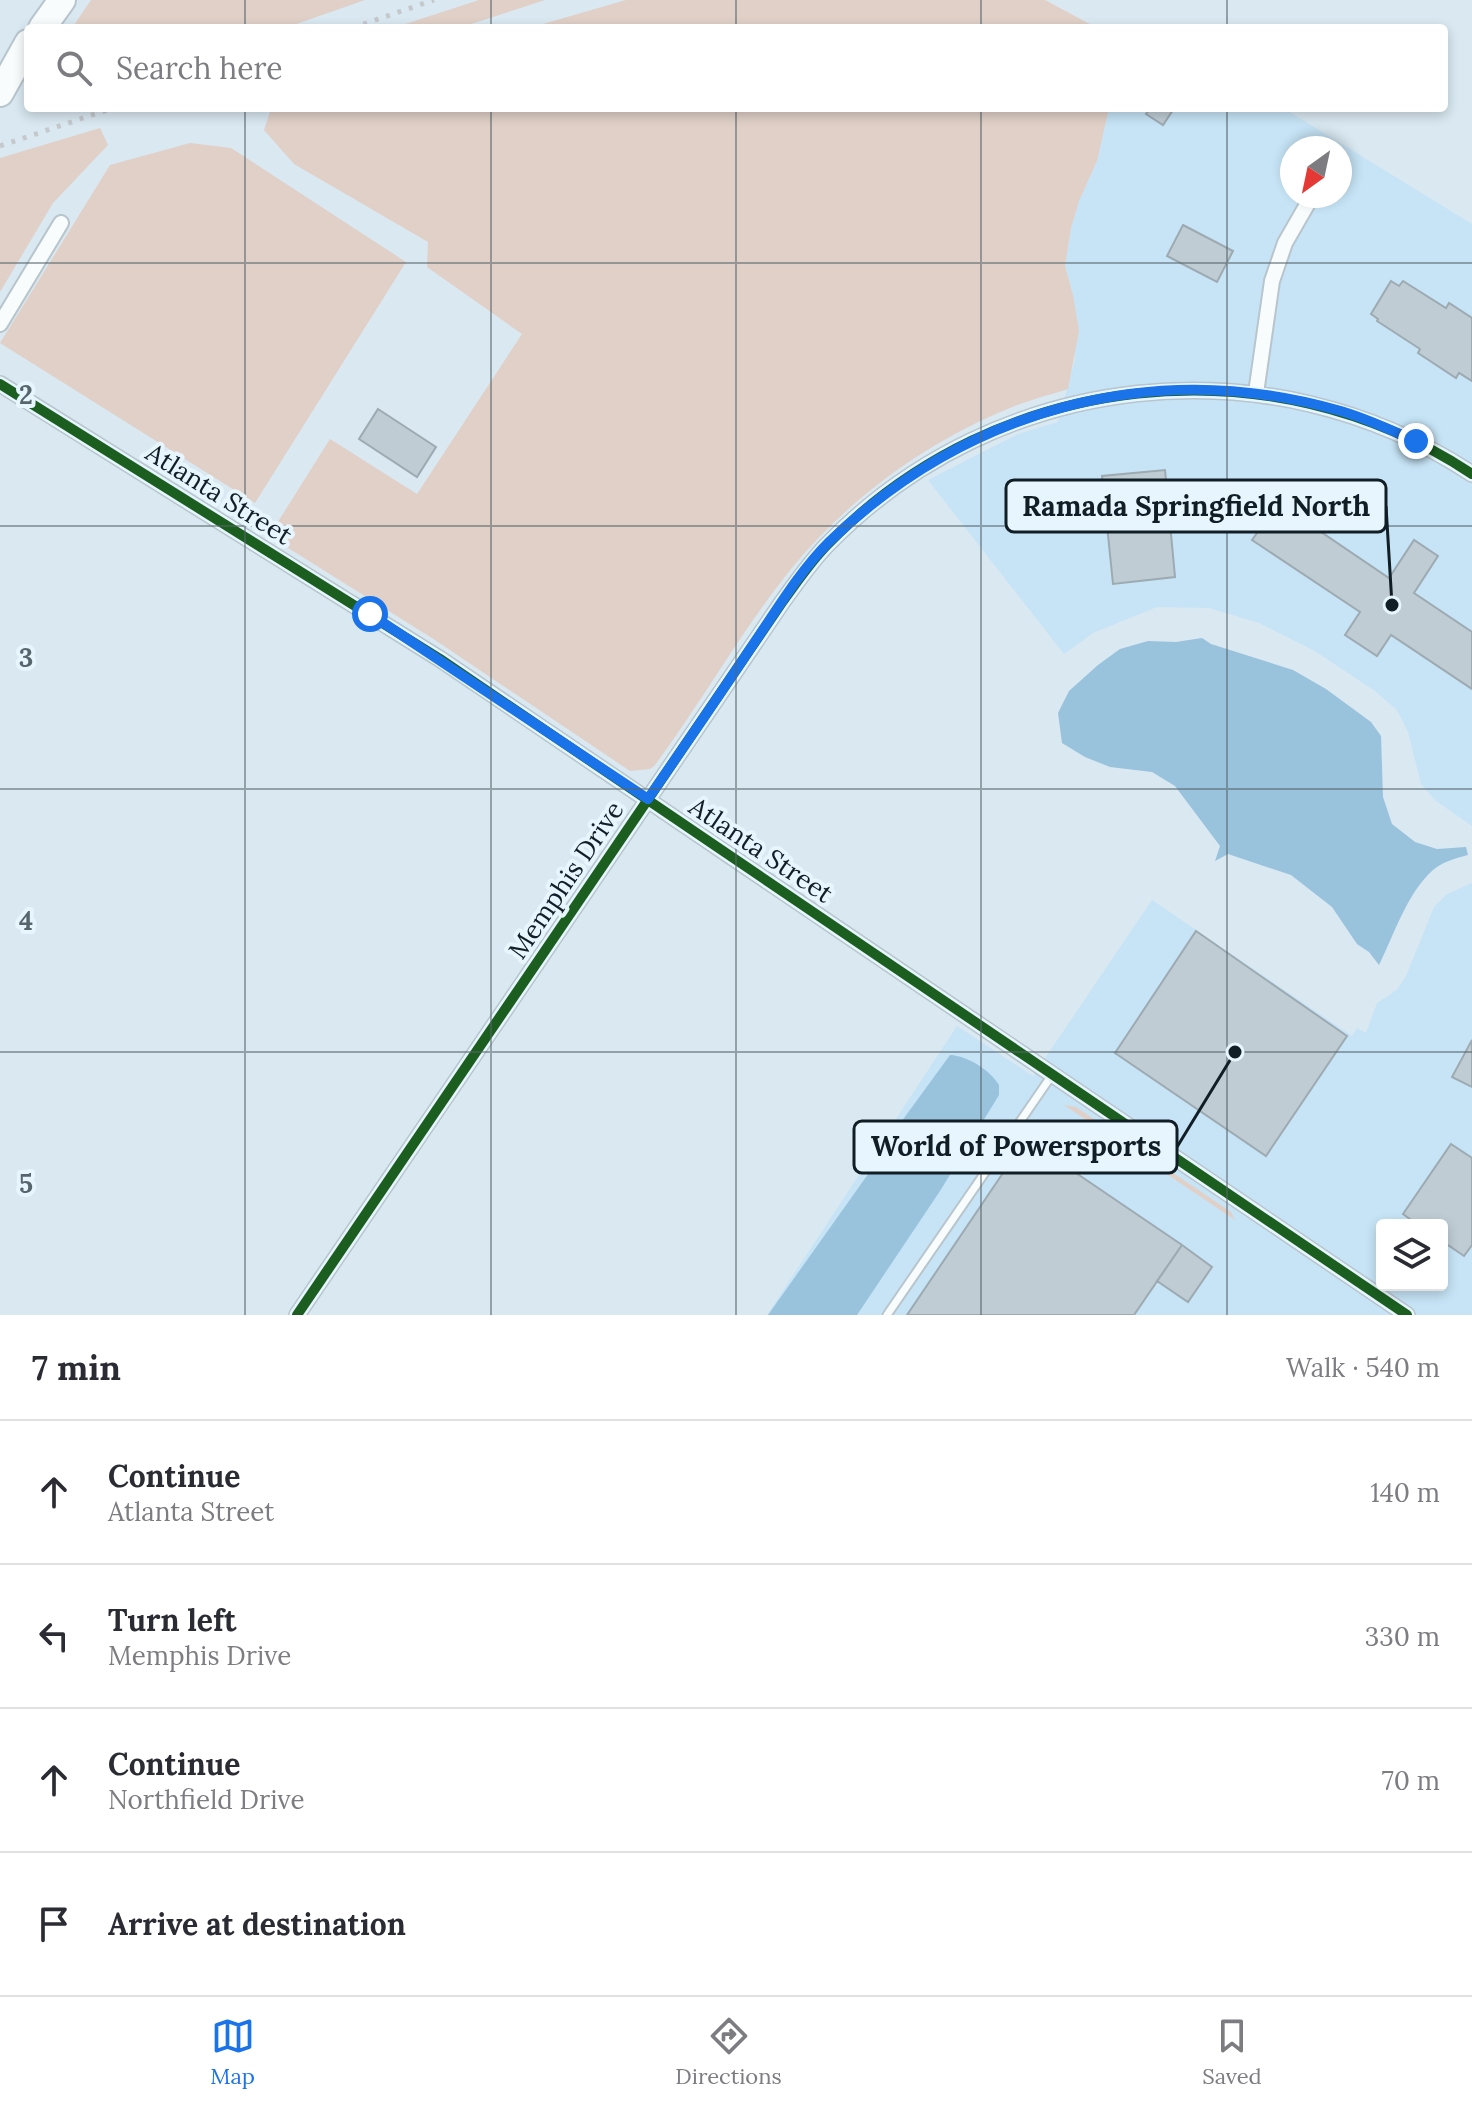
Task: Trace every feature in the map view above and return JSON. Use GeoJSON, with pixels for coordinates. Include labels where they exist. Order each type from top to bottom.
{"type":"FeatureCollection","features":[{"type":"Feature","properties":{"kind":"highway"},"geometry":{"type":"LineString","coordinates":[[42,24],[52,0]]}},
{"type":"Feature","properties":{"kind":"highway"},"geometry":{"type":"LineString","coordinates":[[43,24],[62,0]]}},
{"type":"Feature","properties":{"kind":"highway"},"geometry":{"type":"LineString","coordinates":[[6,82],[24,53]]}},
{"type":"Feature","properties":{"kind":"street"},"geometry":{"type":"LineString","coordinates":[[1256,393],[1272,281],[1285,243],[1305,208]]}},
{"type":"Feature","properties":{"kind":"street"},"geometry":{"type":"LineString","coordinates":[[0,324],[61,223]]}},
{"type":"Feature","properties":{"kind":"street","name":"Atlanta Street"},"geometry":{"type":"LineString","coordinates":[[0,384],[417,644],[1407,1315]]}},
{"type":"Feature","properties":{"kind":"street","name":"Memphis Drive"},"geometry":{"type":"LineString","coordinates":[[297,1315],[805,571],[828,543],[890,491],[961,445],[1035,415],[1072,404],[1154,391],[1195,389],[1256,393],[1339,410],[1434,451],[1472,474]]}},
{"type":"Feature","properties":{"kind":"lane"},"geometry":{"type":"LineString","coordinates":[[887,1315],[1052,1075]]}},
{"type":"Feature","properties":{"kind":"shaded area"},"geometry":{"type":"Polygon","coordinates":[[[91,0],[365,0],[296,24],[75,24],[91,0]]]}},
{"type":"Feature","properties":{"kind":"shaded area"},"geometry":{"type":"Polygon","coordinates":[[[479,0],[545,0],[471,24],[405,24],[479,0]]]}},
{"type":"Feature","properties":{"kind":"shaded area"},"geometry":{"type":"Polygon","coordinates":[[[626,0],[1045,0],[1090,24],[543,24],[626,0]]]}},
{"type":"Feature","properties":{"kind":"shaded area"},"geometry":{"type":"Polygon","coordinates":[[[270,112],[1108,112],[1097,161],[1071,228],[1065,266],[1079,331],[1068,389],[1010,408],[948,438],[863,496],[813,543],[791,569],[655,765],[650,769],[630,771],[435,640],[269,536],[330,439],[417,494],[522,334],[427,267],[428,242],[294,164],[264,130],[270,112]]]}},
{"type":"Feature","properties":{"kind":"shaded area"},"geometry":{"type":"Polygon","coordinates":[[[1108,112],[1290,112],[1329,136],[1280,136],[1280,208],[1352,208],[1352,150],[1472,224],[1472,826],[1435,800],[1421,784],[1408,732],[1397,710],[1375,691],[1315,651],[1259,623],[1209,608],[1157,607],[1093,633],[1064,654],[928,480],[1018,434],[1058,422],[1075,360],[1073,295],[1065,266],[1071,228],[1097,161],[1108,112]]]}},
{"type":"Feature","properties":{"kind":"shaded area"},"geometry":{"type":"Polygon","coordinates":[[[100,128],[108,145],[53,203],[0,292],[0,158],[100,128]]]}},
{"type":"Feature","properties":{"kind":"shaded area"},"geometry":{"type":"Polygon","coordinates":[[[190,143],[231,148],[406,262],[255,503],[0,343],[110,165],[190,143]]]}},
{"type":"Feature","properties":{"kind":"shaded area"},"geometry":{"type":"Polygon","coordinates":[[[1202,638],[1211,644],[1293,670],[1326,689],[1371,722],[1381,736],[1383,797],[1392,824],[1415,842],[1437,849],[1466,847],[1468,855],[1437,867],[1424,879],[1402,915],[1379,965],[1369,952],[1357,944],[1332,907],[1291,875],[1228,854],[1215,861],[1220,846],[1175,786],[1152,772],[1110,767],[1062,743],[1058,713],[1069,691],[1098,665],[1120,649],[1148,641],[1176,642],[1202,638]]]}},
{"type":"Feature","properties":{"kind":"shaded area"},"geometry":{"type":"Polygon","coordinates":[[[1472,883],[1472,1315],[767,1315],[957,1026],[1033,1076],[1152,900],[1352,1036],[1357,1028],[1366,1033],[1377,1003],[1397,990],[1406,976],[1434,907],[1447,894],[1472,883]]]}},
{"type":"Feature","properties":{"kind":"shaded area"},"geometry":{"type":"Polygon","coordinates":[[[950,1055],[964,1058],[984,1069],[999,1085],[999,1095],[940,1191],[857,1315],[768,1315],[871,1170],[880,1151],[950,1055]]]}},
{"type":"Feature","properties":{"kind":"shaded area"},"geometry":{"type":"Polygon","coordinates":[[[1064,1105],[1076,1107],[1231,1212],[1235,1220],[1064,1105]]]}},
{"type":"Feature","properties":{"kind":"building"},"geometry":{"type":"Polygon","coordinates":[[[1147,112],[1172,112],[1163,125],[1147,112]]]}},
{"type":"Feature","properties":{"kind":"building"},"geometry":{"type":"Polygon","coordinates":[[[1183,225],[1233,251],[1217,282],[1167,256],[1183,225]]]}},
{"type":"Feature","properties":{"kind":"building"},"geometry":{"type":"Polygon","coordinates":[[[1391,281],[1399,286],[1403,281],[1446,308],[1449,303],[1472,318],[1472,381],[1459,373],[1456,378],[1418,353],[1420,349],[1371,314],[1391,281]]]}},
{"type":"Feature","properties":{"kind":"building"},"geometry":{"type":"Polygon","coordinates":[[[378,409],[436,447],[417,477],[359,439],[378,409]]]}},
{"type":"Feature","properties":{"kind":"building"},"geometry":{"type":"Polygon","coordinates":[[[1165,470],[1175,577],[1113,584],[1102,476],[1165,470]]]}},
{"type":"Feature","properties":{"kind":"building"},"geometry":{"type":"Polygon","coordinates":[[[1271,498],[1389,578],[1414,540],[1438,556],[1414,593],[1472,632],[1472,689],[1391,635],[1377,656],[1345,635],[1360,612],[1252,540],[1257,533],[1250,528],[1271,498]]]}},
{"type":"Feature","properties":{"kind":"building"},"geometry":{"type":"Polygon","coordinates":[[[1196,931],[1347,1036],[1266,1156],[1115,1053],[1196,931]]]}},
{"type":"Feature","properties":{"kind":"building"},"geometry":{"type":"Polygon","coordinates":[[[1472,1040],[1472,1087],[1452,1077],[1472,1040]]]}},
{"type":"Feature","properties":{"kind":"building"},"geometry":{"type":"Polygon","coordinates":[[[1026,1139],[1182,1245],[1134,1315],[907,1315],[1026,1139]]]}},
{"type":"Feature","properties":{"kind":"building"},"geometry":{"type":"Polygon","coordinates":[[[1451,1144],[1472,1158],[1472,1245],[1464,1256],[1448,1245],[1448,1219],[1410,1219],[1403,1214],[1451,1144]]]}},
{"type":"Feature","properties":{"kind":"building"},"geometry":{"type":"Polygon","coordinates":[[[1182,1245],[1212,1267],[1188,1302],[1157,1281],[1182,1245]]]}},
{"type":"Feature","properties":{"kind":"railway"},"geometry":{"type":"LineString","coordinates":[[364,24],[434,0]]}},
{"type":"Feature","properties":{"kind":"railway"},"geometry":{"type":"LineString","coordinates":[[0,146],[101,112]]}},
{"type":"Feature","properties":{"kind":"cycle path"},"geometry":{"type":"LineString","coordinates":[[0,384],[440,659],[1407,1315]]}},
{"type":"Feature","properties":{"kind":"cycle path"},"geometry":{"type":"LineString","coordinates":[[297,1315],[783,601],[828,544],[896,486],[972,441],[1053,410],[1138,394],[1224,391],[1310,404],[1393,431],[1472,474]]}},
{"type":"Feature","properties":{"kind":"place","name":"Ramada Springfield North"},"geometry":{"type":"Point","coordinates":[1392,605]}},
{"type":"Feature","properties":{"kind":"place","name":"World of Powersports"},"geometry":{"type":"Point","coordinates":[1235,1052]}},
{"type":"Feature","properties":{"kind":"route"},"geometry":{"type":"LineString","coordinates":[[370,614],[648,799],[783,601],[828,543],[900,484],[961,445],[1035,415],[1072,404],[1113,396],[1195,389],[1256,393],[1339,410],[1416,441]]}}]}
